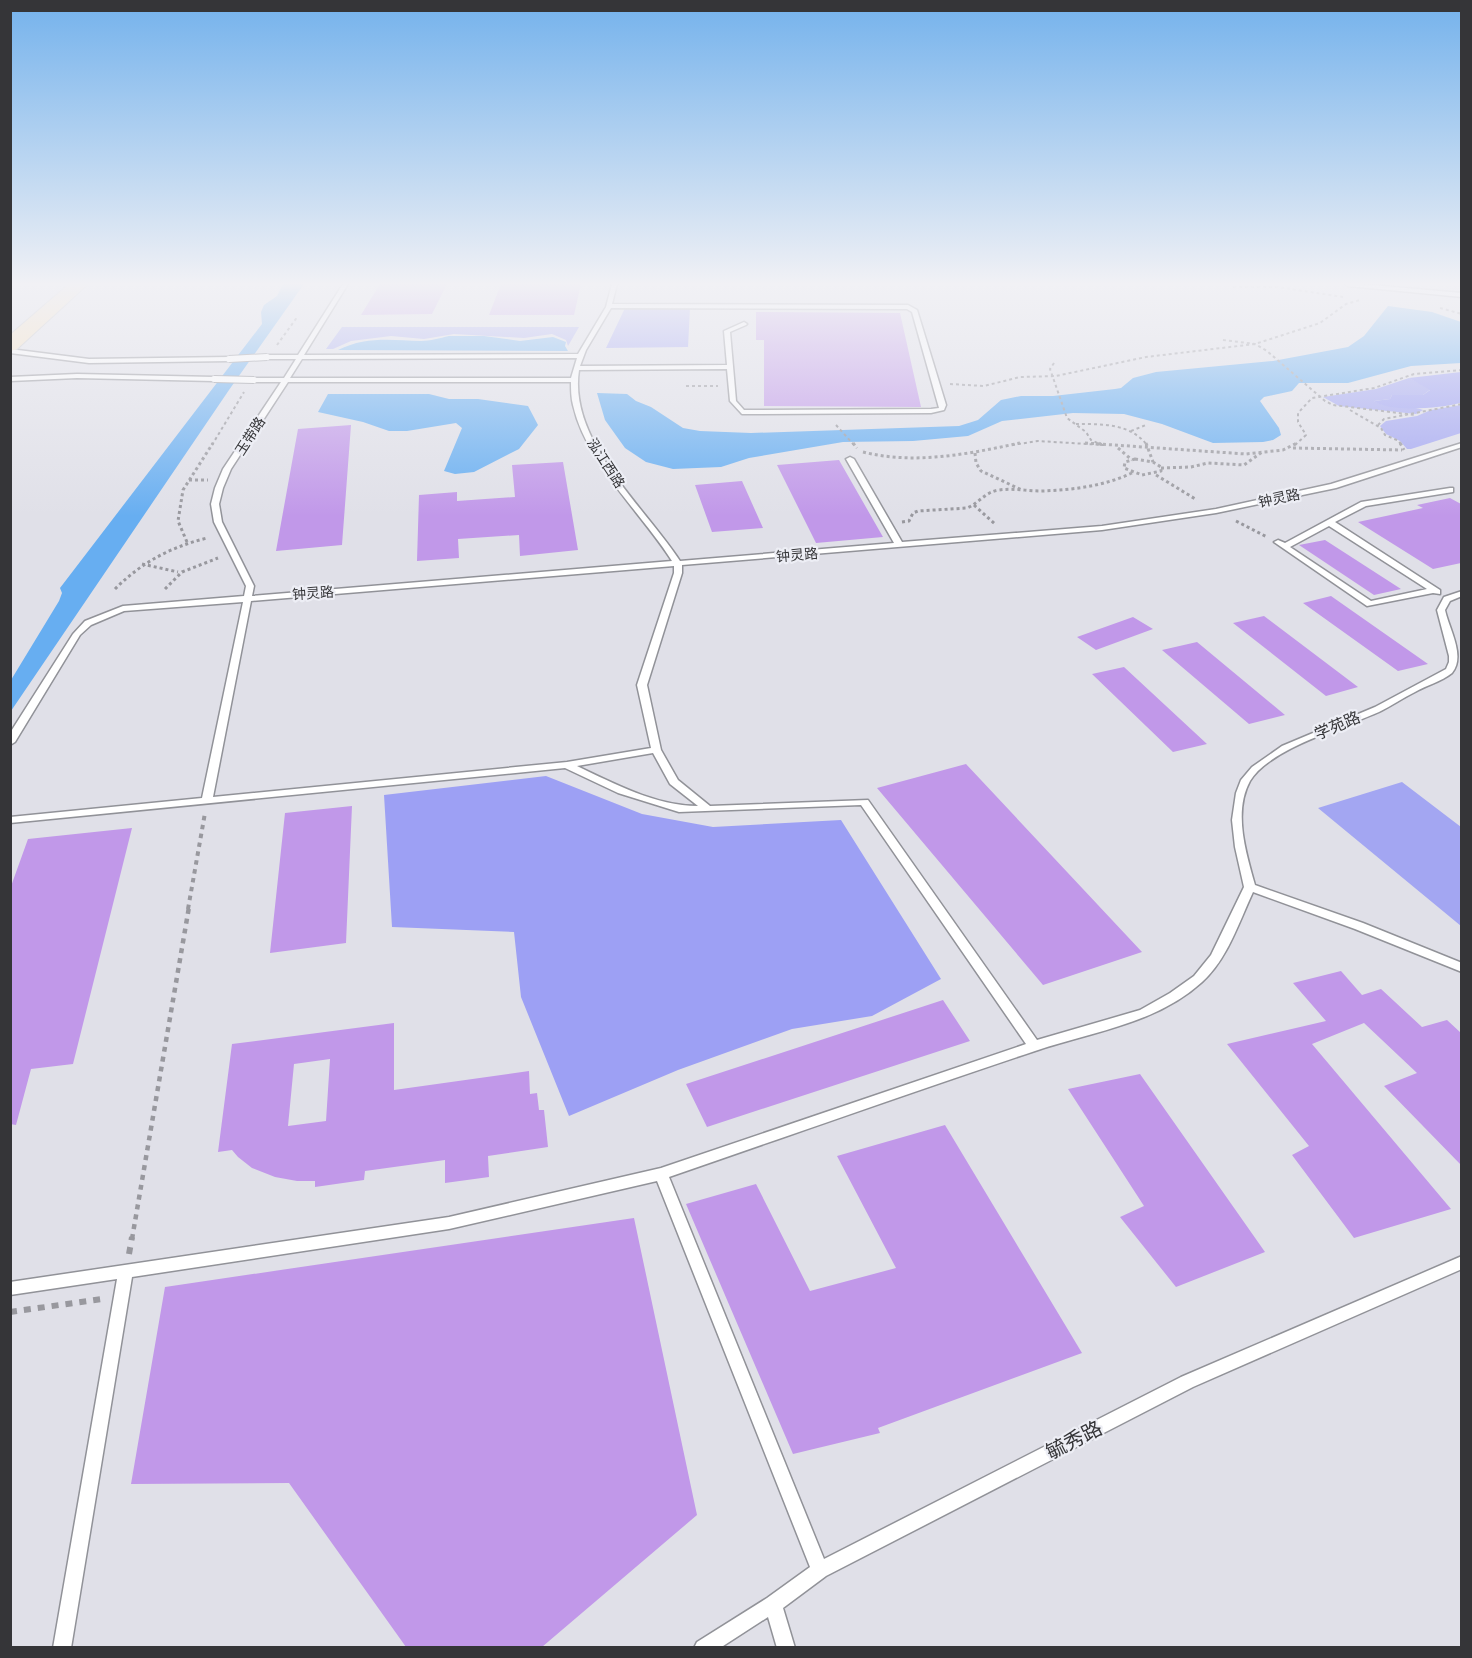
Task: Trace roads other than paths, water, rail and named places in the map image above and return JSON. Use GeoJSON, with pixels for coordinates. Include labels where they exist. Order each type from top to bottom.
{"type":"FeatureCollection","features":[{"type":"Feature","properties":{"kind":"lane"},"geometry":{"type":"LineString","coordinates":[[84,361],[118,361]]}},
{"type":"Feature","properties":{"kind":"lane","name":"玉带路"},"geometry":{"type":"LineString","coordinates":[[248,598],[250,586],[218,522],[214,504],[227,470],[296,361]]}},
{"type":"Feature","properties":{"kind":"lane","name":"泓江西路"},"geometry":{"type":"LineString","coordinates":[[578,361],[574,380],[578,411],[591,443],[678,564]]}},
{"type":"Feature","properties":{"kind":"lane"},"geometry":{"type":"LineString","coordinates":[[729,361],[733,401],[742,412],[786,412],[938,411],[943,405],[930,361]]}},
{"type":"Feature","properties":{"kind":"lane"},"geometry":{"type":"LineString","coordinates":[[576,368],[729,367]]}},
{"type":"Feature","properties":{"kind":"lane"},"geometry":{"type":"LineString","coordinates":[[10,379],[77,376],[285,381],[574,380]]}},
{"type":"Feature","properties":{"kind":"lane","name":"钟灵路"},"geometry":{"type":"LineString","coordinates":[[10,742],[76,634],[88,623],[105,614],[123,609],[1102,528],[1228,508],[1333,486],[1461,445]]}},
{"type":"Feature","properties":{"kind":"lane"},"geometry":{"type":"LineString","coordinates":[[850,459],[900,546]]}},
{"type":"Feature","properties":{"kind":"lane"},"geometry":{"type":"LineString","coordinates":[[1434,590],[1370,604],[1281,544],[1364,504],[1450,490]]}},
{"type":"Feature","properties":{"kind":"lane"},"geometry":{"type":"LineString","coordinates":[[1329,522],[1447,599],[1461,593]]}},
{"type":"Feature","properties":{"kind":"lane"},"geometry":{"type":"LineString","coordinates":[[678,564],[678,573],[642,685],[656,750],[674,782],[708,809]]}},
{"type":"Feature","properties":{"kind":"lane"},"geometry":{"type":"LineString","coordinates":[[207,800],[248,598]]}},
{"type":"Feature","properties":{"kind":"lane","name":"学苑路"},"geometry":{"type":"LineString","coordinates":[[1250,887],[1240,847],[1237,812],[1246,780],[1265,761],[1290,746],[1375,710],[1442,675],[1452,667],[1454,659],[1441,610],[1447,599]]}},
{"type":"Feature","properties":{"kind":"lane"},"geometry":{"type":"LineString","coordinates":[[10,820],[566,765],[656,750]]}},
{"type":"Feature","properties":{"kind":"lane"},"geometry":{"type":"LineString","coordinates":[[566,765],[622,790],[679,809],[864,802],[1034,1046]]}},
{"type":"Feature","properties":{"kind":"lane"},"geometry":{"type":"LineString","coordinates":[[10,1289],[449,1224],[661,1174],[1034,1046],[1144,1013],[1198,979],[1216,957],[1250,887],[1359,926],[1461,968]]}},
{"type":"Feature","properties":{"kind":"lane"},"geometry":{"type":"LineString","coordinates":[[661,1174],[820,1570]]}},
{"type":"Feature","properties":{"kind":"lane","name":"毓秀路"},"geometry":{"type":"LineString","coordinates":[[703,1647],[773,1604],[820,1570],[1187,1382],[1461,1262]]}},
{"type":"Feature","properties":{"kind":"lane"},"geometry":{"type":"LineString","coordinates":[[62,1647],[125,1273]]}},
{"type":"Feature","properties":{"kind":"lane"},"geometry":{"type":"LineString","coordinates":[[773,1604],[786,1647]]}}]}
